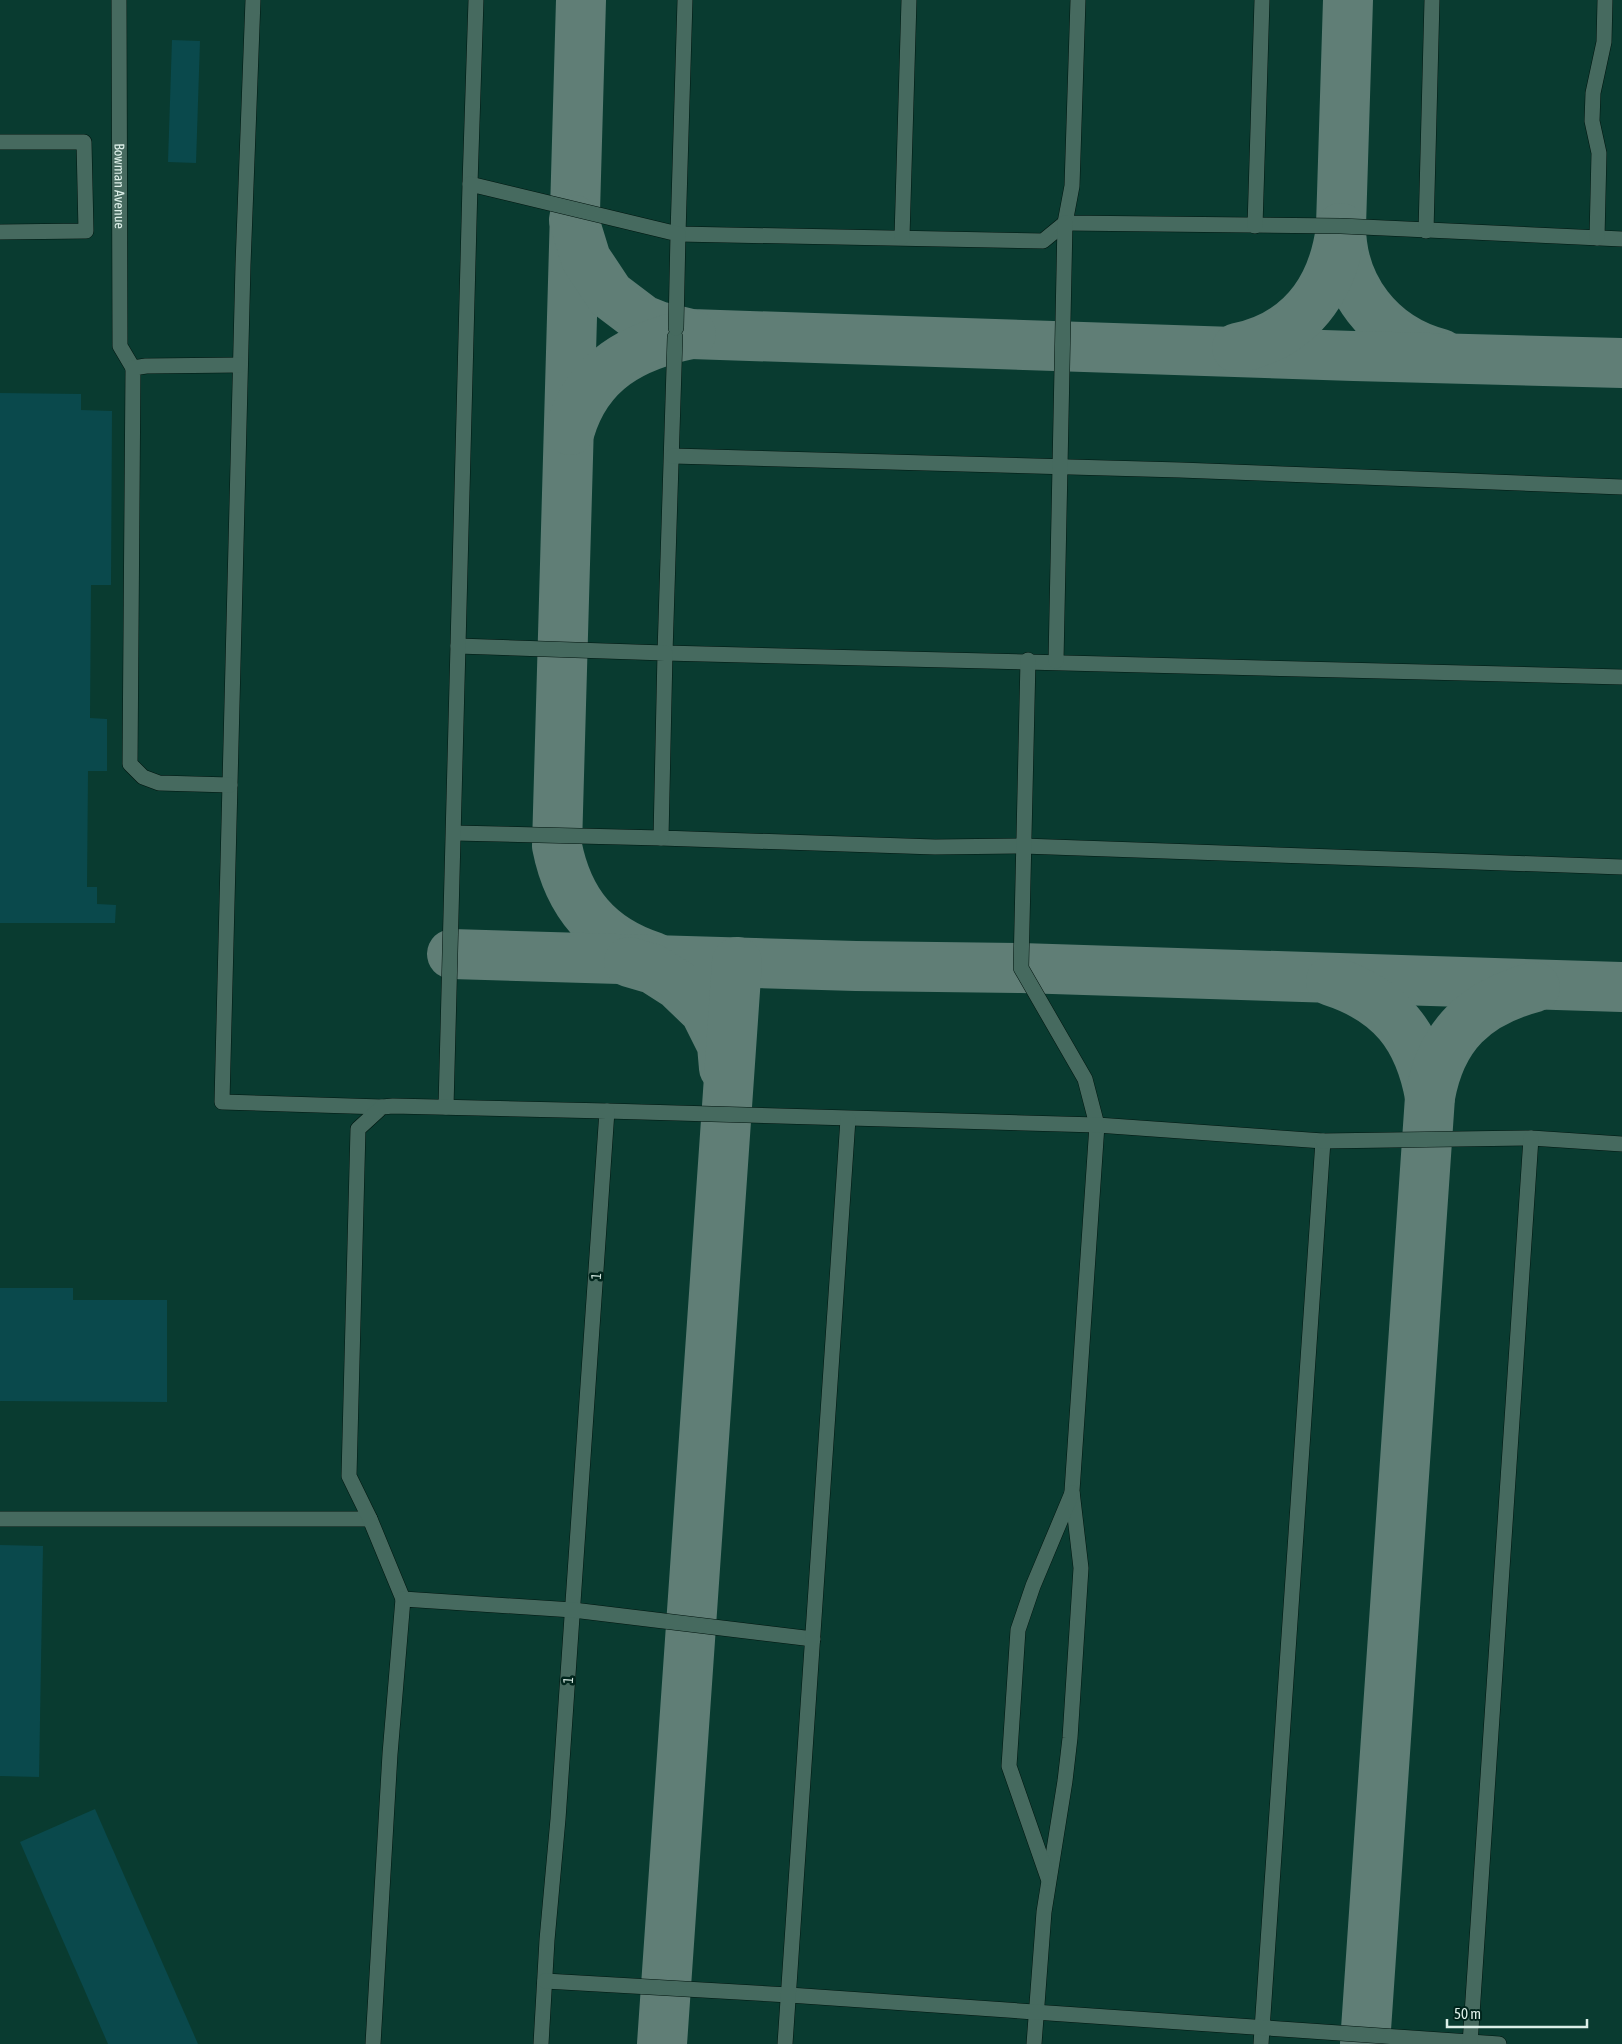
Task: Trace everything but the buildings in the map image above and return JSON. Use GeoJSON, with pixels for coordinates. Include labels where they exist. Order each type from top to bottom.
{"type":"FeatureCollection","features":[{"type":"Feature","properties":{"kind":"lane","name":"Bowman Avenue"},"geometry":{"type":"LineString","coordinates":[[119,0],[120,346],[133,368]]}},
{"type":"Feature","properties":{"kind":"lane"},"geometry":{"type":"LineString","coordinates":[[253,0],[240,365],[222,1102],[1097,1125],[1323,1141],[1531,1138],[1622,1144]]}},
{"type":"Feature","properties":{"kind":"lane"},"geometry":{"type":"LineString","coordinates":[[446,1107],[476,0]]}},
{"type":"Feature","properties":{"kind":"lane"},"geometry":{"type":"LineString","coordinates":[[661,838],[685,0]]}},
{"type":"Feature","properties":{"kind":"lane"},"geometry":{"type":"LineString","coordinates":[[902,237],[909,0]]}},
{"type":"Feature","properties":{"kind":"lane"},"geometry":{"type":"LineString","coordinates":[[1056,661],[1065,223],[1072,186],[1078,0]]}},
{"type":"Feature","properties":{"kind":"lane"},"geometry":{"type":"LineString","coordinates":[[1255,226],[1262,0]]}},
{"type":"Feature","properties":{"kind":"lane"},"geometry":{"type":"LineString","coordinates":[[1426,231],[1432,0]]}},
{"type":"Feature","properties":{"kind":"lane"},"geometry":{"type":"LineString","coordinates":[[1597,238],[1599,153],[1593,112],[1593,93],[1604,42],[1605,0]]}},
{"type":"Feature","properties":{"kind":"lane"},"geometry":{"type":"LineString","coordinates":[[0,142],[84,142],[86,230],[0,232]]}},
{"type":"Feature","properties":{"kind":"lane"},"geometry":{"type":"LineString","coordinates":[[470,184],[678,234],[902,237],[1043,242],[1065,223],[1341,226],[1622,238]]}},
{"type":"Feature","properties":{"kind":"lane"},"geometry":{"type":"LineString","coordinates":[[230,785],[159,783],[143,777],[130,764],[133,368],[146,366],[240,365]]}},
{"type":"Feature","properties":{"kind":"lane"},"geometry":{"type":"LineString","coordinates":[[673,456],[1180,470],[1622,487]]}},
{"type":"Feature","properties":{"kind":"lane"},"geometry":{"type":"LineString","coordinates":[[458,646],[1622,677]]}},
{"type":"Feature","properties":{"kind":"lane"},"geometry":{"type":"LineString","coordinates":[[1028,660],[1021,968],[1085,1079],[1097,1125],[1072,1491],[1081,1568],[1066,1781],[1044,1912],[1034,2044]]}},
{"type":"Feature","properties":{"kind":"lane"},"geometry":{"type":"LineString","coordinates":[[454,833],[935,847],[1023,846],[1622,867]]}},
{"type":"Feature","properties":{"kind":"lane"},"geometry":{"type":"LineString","coordinates":[[373,2044],[390,1754],[403,1600],[370,1519],[349,1476],[358,1129],[382,1106]]}},
{"type":"Feature","properties":{"kind":"lane","name":"1"},"geometry":{"type":"LineString","coordinates":[[541,2044],[607,1111]]}},
{"type":"Feature","properties":{"kind":"lane"},"geometry":{"type":"LineString","coordinates":[[786,2044],[848,1119]]}},
{"type":"Feature","properties":{"kind":"lane"},"geometry":{"type":"LineString","coordinates":[[1470,2043],[1531,1138]]}},
{"type":"Feature","properties":{"kind":"lane"},"geometry":{"type":"LineString","coordinates":[[1261,2044],[1323,1141]]}},
{"type":"Feature","properties":{"kind":"lane"},"geometry":{"type":"LineString","coordinates":[[1049,1880],[1009,1766],[1010,1736],[1018,1630],[1033,1586],[1072,1491]]}},
{"type":"Feature","properties":{"kind":"lane"},"geometry":{"type":"LineString","coordinates":[[0,1520],[370,1519]]}},
{"type":"Feature","properties":{"kind":"lane"},"geometry":{"type":"LineString","coordinates":[[403,1600],[573,1610],[813,1639]]}},
{"type":"Feature","properties":{"kind":"lane"},"geometry":{"type":"LineString","coordinates":[[545,1981],[789,1995],[1499,2044]]}},
{"type":"Feature","properties":{"kind":"shaded area"},"geometry":{"type":"Polygon","coordinates":[[[0,0],[1622,0],[1622,2044],[0,2044],[0,0]]]}},
{"type":"Feature","properties":{"kind":"taxiway"},"geometry":{"type":"LineString","coordinates":[[581,0],[557,846],[569,884],[589,916],[617,940],[654,957]]}},
{"type":"Feature","properties":{"kind":"taxiway"},"geometry":{"type":"LineString","coordinates":[[1348,0],[1341,226],[1343,248],[1348,269],[1356,289],[1382,322],[1399,336],[1441,354]]}},
{"type":"Feature","properties":{"kind":"taxiway"},"geometry":{"type":"LineString","coordinates":[[574,220],[586,259],[610,295],[643,320],[658,326],[691,334],[1622,363]]}},
{"type":"Feature","properties":{"kind":"taxiway"},"geometry":{"type":"LineString","coordinates":[[1237,348],[1259,342],[1279,332],[1310,306],[1330,271],[1337,250],[1341,228]]}},
{"type":"Feature","properties":{"kind":"taxiway"},"geometry":{"type":"LineString","coordinates":[[570,430],[578,409],[588,391],[601,376],[616,364],[650,346],[691,334]]}},
{"type":"Feature","properties":{"kind":"taxiway"},"geometry":{"type":"LineString","coordinates":[[452,954],[856,966],[1021,968],[1622,987]]}},
{"type":"Feature","properties":{"kind":"taxiway"},"geometry":{"type":"LineString","coordinates":[[629,962],[653,969],[678,985],[705,1011],[722,1045],[724,1068]]}},
{"type":"Feature","properties":{"kind":"taxiway"},"geometry":{"type":"LineString","coordinates":[[662,2044],[737,962]]}},
{"type":"Feature","properties":{"kind":"taxiway"},"geometry":{"type":"LineString","coordinates":[[1331,981],[1352,989],[1370,999],[1399,1023],[1418,1056],[1430,1097]]}},
{"type":"Feature","properties":{"kind":"taxiway"},"geometry":{"type":"LineString","coordinates":[[1365,2044],[1430,1097],[1435,1075],[1443,1056],[1452,1039],[1464,1025],[1478,1012],[1495,1002],[1535,987]]}}]}
